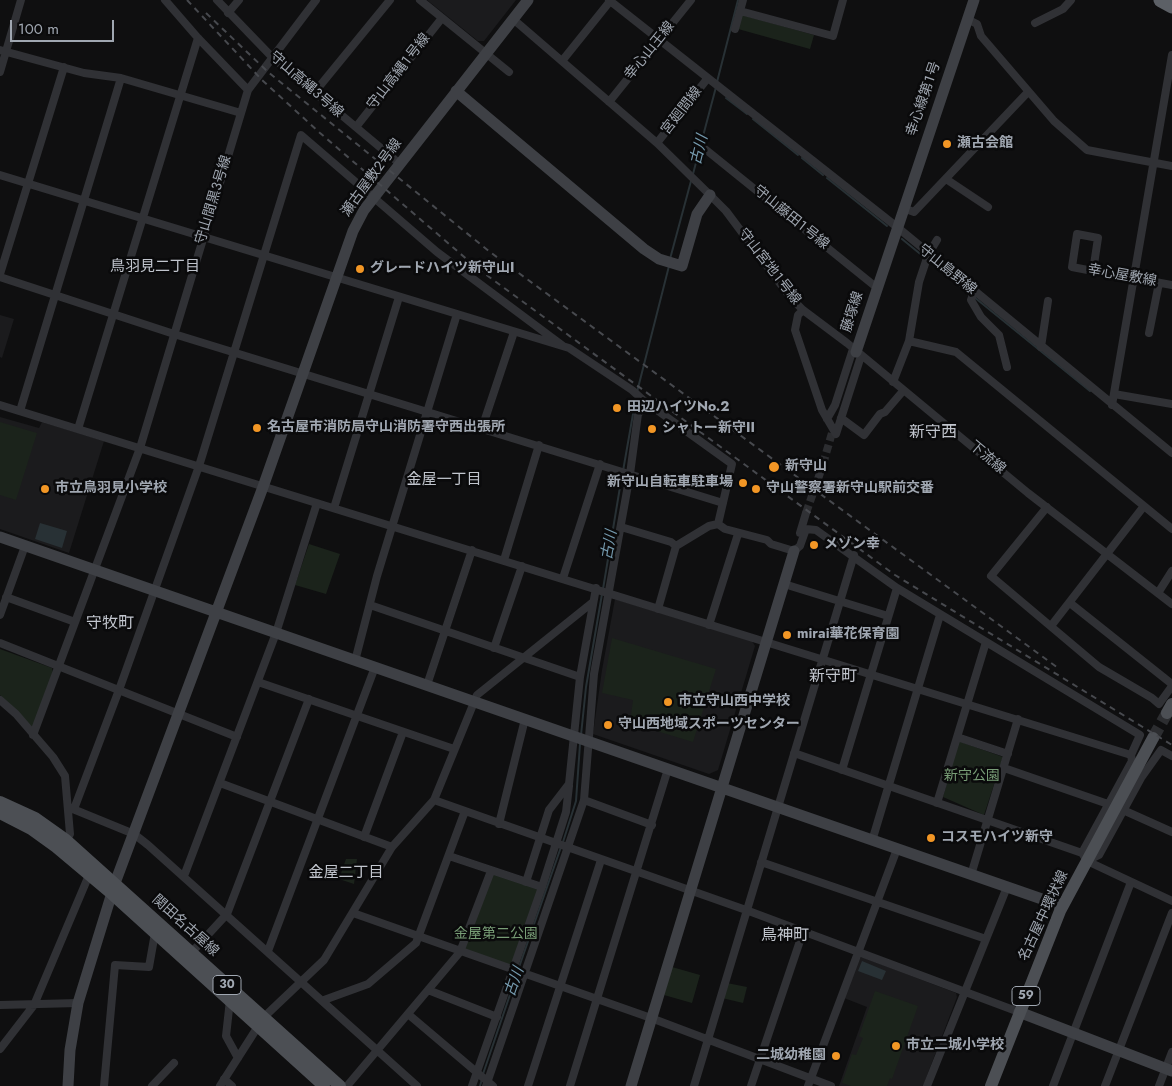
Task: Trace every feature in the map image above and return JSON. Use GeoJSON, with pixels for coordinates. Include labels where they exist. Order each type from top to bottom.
{"type":"FeatureCollection","features":[{"type":"Feature","properties":{"kind":"highway"},"geometry":{"type":"LineString","coordinates":[[1160,0],[1172,6]]}},
{"type":"Feature","properties":{"kind":"main road","name":"名古屋中環状線"},"geometry":{"type":"LineString","coordinates":[[991,1086],[1062,906],[1084,857],[1153,738]]}},
{"type":"Feature","properties":{"kind":"main road","name":"関田名古屋線"},"geometry":{"type":"LineString","coordinates":[[0,802],[35,818],[66,840],[155,933],[230,1000],[260,1021],[340,1086]]}},
{"type":"Feature","properties":{"kind":"main road","name":"関田名古屋線"},"geometry":{"type":"LineString","coordinates":[[0,813],[31,829],[89,875],[113,888],[192,953],[324,1086]]}},
{"type":"Feature","properties":{"kind":"street"},"geometry":{"type":"LineString","coordinates":[[0,72],[3,51],[21,0]]}},
{"type":"Feature","properties":{"kind":"street"},"geometry":{"type":"LineString","coordinates":[[165,0],[198,38],[248,90]]}},
{"type":"Feature","properties":{"kind":"street","name":"守山高縄３号線"},"geometry":{"type":"LineString","coordinates":[[217,0],[272,57],[400,164]]}},
{"type":"Feature","properties":{"kind":"street"},"geometry":{"type":"LineString","coordinates":[[228,13],[239,0]]}},
{"type":"Feature","properties":{"kind":"street","name":"守山間黒３号線"},"geometry":{"type":"LineString","coordinates":[[33,736],[140,448],[248,90],[316,0]]}},
{"type":"Feature","properties":{"kind":"street"},"geometry":{"type":"LineString","coordinates":[[314,93],[390,0]]}},
{"type":"Feature","properties":{"kind":"street"},"geometry":{"type":"LineString","coordinates":[[420,0],[485,54],[510,72]]}},
{"type":"Feature","properties":{"kind":"street","name":"瀬古屋敷２号線"},"geometry":{"type":"LineString","coordinates":[[68,1086],[70,1050],[78,1004],[113,888],[263,487],[353,231],[374,198],[528,0]]}},
{"type":"Feature","properties":{"kind":"street"},"geometry":{"type":"LineString","coordinates":[[562,61],[610,0],[710,80]]}},
{"type":"Feature","properties":{"kind":"street","name":"幸心山王線"},"geometry":{"type":"LineString","coordinates":[[609,102],[691,0]]}},
{"type":"Feature","properties":{"kind":"street"},"geometry":{"type":"LineString","coordinates":[[735,29],[743,0]]}},
{"type":"Feature","properties":{"kind":"street"},"geometry":{"type":"LineString","coordinates":[[740,12],[833,36],[842,0]]}},
{"type":"Feature","properties":{"kind":"street","name":"幸心線第１号"},"geometry":{"type":"LineString","coordinates":[[908,210],[974,0]]}},
{"type":"Feature","properties":{"kind":"street"},"geometry":{"type":"LineString","coordinates":[[1035,23],[1062,9],[1071,0]]}},
{"type":"Feature","properties":{"kind":"street","name":"守山高縄１号線"},"geometry":{"type":"LineString","coordinates":[[356,127],[442,18]]}},
{"type":"Feature","properties":{"kind":"street"},"geometry":{"type":"LineString","coordinates":[[513,19],[657,143]]}},
{"type":"Feature","properties":{"kind":"street"},"geometry":{"type":"LineString","coordinates":[[968,20],[977,24],[981,36],[1054,121],[1087,150],[1172,166]]}},
{"type":"Feature","properties":{"kind":"street"},"geometry":{"type":"LineString","coordinates":[[78,429],[198,38]]}},
{"type":"Feature","properties":{"kind":"street"},"geometry":{"type":"LineString","coordinates":[[3,51],[84,73],[121,78],[241,113]]}},
{"type":"Feature","properties":{"kind":"street"},"geometry":{"type":"LineString","coordinates":[[1112,405],[1172,55]]}},
{"type":"Feature","properties":{"kind":"street"},"geometry":{"type":"LineString","coordinates":[[64,67],[0,276],[174,334],[723,503]]}},
{"type":"Feature","properties":{"kind":"street"},"geometry":{"type":"LineString","coordinates":[[20,411],[121,78]]}},
{"type":"Feature","properties":{"kind":"street","name":"守山島野線"},"geometry":{"type":"LineString","coordinates":[[710,80],[723,87],[897,227],[928,255],[1172,453]]}},
{"type":"Feature","properties":{"kind":"street","name":"宮廻間線"},"geometry":{"type":"LineString","coordinates":[[657,143],[710,80]]}},
{"type":"Feature","properties":{"kind":"street"},"geometry":{"type":"LineString","coordinates":[[456,92],[659,259],[682,266],[697,214],[710,194]]}},
{"type":"Feature","properties":{"kind":"street"},"geometry":{"type":"LineString","coordinates":[[908,210],[946,179],[1028,92]]}},
{"type":"Feature","properties":{"kind":"street"},"geometry":{"type":"LineString","coordinates":[[71,808],[119,690],[199,466],[262,256],[301,135],[437,252],[563,346],[631,389],[645,402],[732,464],[718,524]]}},
{"type":"Feature","properties":{"kind":"street","name":"守山宮地１号線"},"geometry":{"type":"LineString","coordinates":[[657,143],[726,211],[802,310],[798,314],[795,330],[827,420]]}},
{"type":"Feature","properties":{"kind":"street","name":"守山藤田１号線"},"geometry":{"type":"LineString","coordinates":[[705,149],[876,287]]}},
{"type":"Feature","properties":{"kind":"street"},"geometry":{"type":"LineString","coordinates":[[0,175],[563,346]]}},
{"type":"Feature","properties":{"kind":"street"},"geometry":{"type":"LineString","coordinates":[[946,179],[988,208]]}},
{"type":"Feature","properties":{"kind":"street","name":"藤塚線"},"geometry":{"type":"LineString","coordinates":[[834,426],[876,287],[897,227],[908,210]]}},
{"type":"Feature","properties":{"kind":"street","name":"幸心屋敷線"},"geometry":{"type":"LineString","coordinates":[[1093,271],[1098,238],[1077,234],[1072,267],[1093,271],[1134,278],[1159,283],[1172,285]]}},
{"type":"Feature","properties":{"kind":"street"},"geometry":{"type":"LineString","coordinates":[[893,382],[910,341],[919,282],[928,255],[937,240]]}},
{"type":"Feature","properties":{"kind":"street"},"geometry":{"type":"LineString","coordinates":[[1149,333],[1159,283]]}},
{"type":"Feature","properties":{"kind":"street"},"geometry":{"type":"LineString","coordinates":[[974,292],[971,300],[981,317],[999,335],[1007,366]]}},
{"type":"Feature","properties":{"kind":"street"},"geometry":{"type":"LineString","coordinates":[[334,508],[399,297]]}},
{"type":"Feature","properties":{"kind":"street"},"geometry":{"type":"LineString","coordinates":[[1041,347],[1048,302]]}},
{"type":"Feature","properties":{"kind":"street","name":"下流線"},"geometry":{"type":"LineString","coordinates":[[802,310],[857,352],[1047,507],[1172,604]]}},
{"type":"Feature","properties":{"kind":"street"},"geometry":{"type":"LineString","coordinates":[[355,660],[392,526],[456,314]]}},
{"type":"Feature","properties":{"kind":"street"},"geometry":{"type":"LineString","coordinates":[[482,428],[514,332]]}},
{"type":"Feature","properties":{"kind":"street"},"geometry":{"type":"LineString","coordinates":[[910,341],[956,352],[1172,529]]}},
{"type":"Feature","properties":{"kind":"street"},"geometry":{"type":"LineString","coordinates":[[857,352],[841,418],[836,434],[827,420],[857,352]]}},
{"type":"Feature","properties":{"kind":"street"},"geometry":{"type":"LineString","coordinates":[[841,418],[864,435],[880,414],[885,412],[903,391]]}},
{"type":"Feature","properties":{"kind":"street"},"geometry":{"type":"LineString","coordinates":[[1114,394],[1172,404]]}},
{"type":"Feature","properties":{"kind":"street"},"geometry":{"type":"LineString","coordinates":[[472,1086],[542,887],[566,812],[569,784],[581,739],[610,593],[638,414],[645,402]]}},
{"type":"Feature","properties":{"kind":"street"},"geometry":{"type":"LineString","coordinates":[[0,405],[596,588],[822,660],[918,687],[1131,755]]}},
{"type":"Feature","properties":{"kind":"street"},"geometry":{"type":"LineString","coordinates":[[504,560],[539,445]]}},
{"type":"Feature","properties":{"kind":"street"},"geometry":{"type":"LineString","coordinates":[[563,578],[600,464]]}},
{"type":"Feature","properties":{"kind":"street"},"geometry":{"type":"LineString","coordinates":[[818,479],[823,464]]}},
{"type":"Feature","properties":{"kind":"street"},"geometry":{"type":"LineString","coordinates":[[184,876],[276,633],[317,503]]}},
{"type":"Feature","properties":{"kind":"street"},"geometry":{"type":"LineString","coordinates":[[1052,626],[1144,506]]}},
{"type":"Feature","properties":{"kind":"street"},"geometry":{"type":"LineString","coordinates":[[1047,507],[991,576],[1099,667],[1159,704],[1172,685],[1070,603]]}},
{"type":"Feature","properties":{"kind":"street"},"geometry":{"type":"LineString","coordinates":[[631,1086],[806,513]]}},
{"type":"Feature","properties":{"kind":"street"},"geometry":{"type":"LineString","coordinates":[[658,609],[676,546],[706,528],[718,524],[738,534],[766,540],[794,551]]}},
{"type":"Feature","properties":{"kind":"street"},"geometry":{"type":"LineString","coordinates":[[621,527],[671,542],[676,546]]}},
{"type":"Feature","properties":{"kind":"street"},"geometry":{"type":"LineString","coordinates":[[794,551],[800,546],[806,529],[816,530],[854,555],[897,588],[1140,735],[1131,755],[1132,761],[1108,804],[1084,857]]}},
{"type":"Feature","properties":{"kind":"street"},"geometry":{"type":"LineString","coordinates":[[709,625],[738,534]]}},
{"type":"Feature","properties":{"kind":"street"},"geometry":{"type":"LineString","coordinates":[[0,537],[1062,906]]}},
{"type":"Feature","properties":{"kind":"street"},"geometry":{"type":"LineString","coordinates":[[0,615],[25,546]]}},
{"type":"Feature","properties":{"kind":"street"},"geometry":{"type":"LineString","coordinates":[[427,685],[472,550]]}},
{"type":"Feature","properties":{"kind":"street"},"geometry":{"type":"LineString","coordinates":[[694,1086],[854,555]]}},
{"type":"Feature","properties":{"kind":"street"},"geometry":{"type":"LineString","coordinates":[[494,648],[522,566]]}},
{"type":"Feature","properties":{"kind":"street"},"geometry":{"type":"LineString","coordinates":[[1158,593],[1172,572]]}},
{"type":"Feature","properties":{"kind":"street"},"geometry":{"type":"LineString","coordinates":[[784,584],[888,616]]}},
{"type":"Feature","properties":{"kind":"street"},"geometry":{"type":"LineString","coordinates":[[408,1014],[489,1085],[523,974],[584,800],[580,677],[596,588]]}},
{"type":"Feature","properties":{"kind":"street"},"geometry":{"type":"LineString","coordinates":[[842,770],[897,588]]}},
{"type":"Feature","properties":{"kind":"street"},"geometry":{"type":"LineString","coordinates":[[6,597],[75,622]]}},
{"type":"Feature","properties":{"kind":"street"},"geometry":{"type":"LineString","coordinates":[[232,1086],[222,1083],[260,1021],[324,960],[392,847],[434,800],[477,696],[593,602]]}},
{"type":"Feature","properties":{"kind":"street"},"geometry":{"type":"LineString","coordinates":[[370,605],[580,677]]}},
{"type":"Feature","properties":{"kind":"street"},"geometry":{"type":"LineString","coordinates":[[872,841],[940,615]]}},
{"type":"Feature","properties":{"kind":"street"},"geometry":{"type":"LineString","coordinates":[[937,803],[986,642]]}},
{"type":"Feature","properties":{"kind":"street"},"geometry":{"type":"LineString","coordinates":[[0,643],[237,737]]}},
{"type":"Feature","properties":{"kind":"street"},"geometry":{"type":"LineString","coordinates":[[268,951],[375,667]]}},
{"type":"Feature","properties":{"kind":"street"},"geometry":{"type":"LineString","coordinates":[[258,682],[454,749]]}},
{"type":"Feature","properties":{"kind":"street"},"geometry":{"type":"LineString","coordinates":[[192,953],[227,914],[309,699]]}},
{"type":"Feature","properties":{"kind":"street"},"geometry":{"type":"LineString","coordinates":[[0,700],[16,714],[52,757],[64,776],[71,808],[70,834],[66,840]]}},
{"type":"Feature","properties":{"kind":"street"},"geometry":{"type":"LineString","coordinates":[[499,824],[525,719]]}},
{"type":"Feature","properties":{"kind":"street"},"geometry":{"type":"LineString","coordinates":[[971,875],[1018,719]]}},
{"type":"Feature","properties":{"kind":"street"},"geometry":{"type":"LineString","coordinates":[[364,837],[403,732]]}},
{"type":"Feature","properties":{"kind":"street"},"geometry":{"type":"LineString","coordinates":[[957,737],[1008,754]]}},
{"type":"Feature","properties":{"kind":"street"},"geometry":{"type":"LineString","coordinates":[[1084,857],[1099,855],[1141,778],[1162,750],[1172,756]]}},
{"type":"Feature","properties":{"kind":"street"},"geometry":{"type":"LineString","coordinates":[[794,753],[988,820],[1084,857],[1172,901]]}},
{"type":"Feature","properties":{"kind":"street"},"geometry":{"type":"LineString","coordinates":[[1004,768],[1108,804]]}},
{"type":"Feature","properties":{"kind":"street"},"geometry":{"type":"LineString","coordinates":[[570,1086],[668,769]]}},
{"type":"Feature","properties":{"kind":"street"},"geometry":{"type":"LineString","coordinates":[[220,783],[392,847]]}},
{"type":"Feature","properties":{"kind":"street"},"geometry":{"type":"LineString","coordinates":[[526,882],[549,810],[569,784]]}},
{"type":"Feature","properties":{"kind":"street"},"geometry":{"type":"LineString","coordinates":[[434,800],[568,849],[691,890],[965,990],[1169,1069]]}},
{"type":"Feature","properties":{"kind":"street"},"geometry":{"type":"LineString","coordinates":[[584,800],[652,824]]}},
{"type":"Feature","properties":{"kind":"street"},"geometry":{"type":"LineString","coordinates":[[71,808],[134,834],[324,1000],[417,1086]]}},
{"type":"Feature","properties":{"kind":"street"},"geometry":{"type":"LineString","coordinates":[[1123,810],[1172,832]]}},
{"type":"Feature","properties":{"kind":"street"},"geometry":{"type":"LineString","coordinates":[[324,1000],[368,984],[420,937],[465,811]]}},
{"type":"Feature","properties":{"kind":"street"},"geometry":{"type":"LineString","coordinates":[[809,1082],[897,849]]}},
{"type":"Feature","properties":{"kind":"street"},"geometry":{"type":"LineString","coordinates":[[449,856],[542,887]]}},
{"type":"Feature","properties":{"kind":"street"},"geometry":{"type":"LineString","coordinates":[[528,1086],[601,860]]}},
{"type":"Feature","properties":{"kind":"street"},"geometry":{"type":"LineString","coordinates":[[760,862],[986,939]]}},
{"type":"Feature","properties":{"kind":"street"},"geometry":{"type":"LineString","coordinates":[[347,1086],[460,952],[491,871]]}},
{"type":"Feature","properties":{"kind":"street"},"geometry":{"type":"LineString","coordinates":[[0,1050],[34,1005],[89,875]]}},
{"type":"Feature","properties":{"kind":"street"},"geometry":{"type":"LineString","coordinates":[[1053,1086],[1131,882]]}},
{"type":"Feature","properties":{"kind":"street"},"geometry":{"type":"LineString","coordinates":[[927,1086],[1007,887]]}},
{"type":"Feature","properties":{"kind":"street"},"geometry":{"type":"LineString","coordinates":[[1105,1086],[1172,913]]}},
{"type":"Feature","properties":{"kind":"street"},"geometry":{"type":"LineString","coordinates":[[353,914],[651,1018],[759,1060],[809,1082],[831,1086]]}},
{"type":"Feature","properties":{"kind":"street"},"geometry":{"type":"LineString","coordinates":[[751,1086],[803,932]]}},
{"type":"Feature","properties":{"kind":"street"},"geometry":{"type":"LineString","coordinates":[[104,1086],[114,965],[149,967],[155,933]]}},
{"type":"Feature","properties":{"kind":"street"},"geometry":{"type":"LineString","coordinates":[[428,990],[497,1017]]}},
{"type":"Feature","properties":{"kind":"street"},"geometry":{"type":"LineString","coordinates":[[230,1000],[226,1036],[238,1058]]}},
{"type":"Feature","properties":{"kind":"street"},"geometry":{"type":"LineString","coordinates":[[0,1005],[78,1004]]}},
{"type":"Feature","properties":{"kind":"street"},"geometry":{"type":"LineString","coordinates":[[1159,1086],[1169,1069],[1172,1052]]}},
{"type":"Feature","properties":{"kind":"street"},"geometry":{"type":"LineString","coordinates":[[152,1086],[174,1063]]}},
{"type":"Feature","properties":{"kind":"shaded area"},"geometry":{"type":"Polygon","coordinates":[[[427,0],[516,0],[484,41],[478,41],[427,0]]]}},
{"type":"Feature","properties":{"kind":"shaded area"},"geometry":{"type":"Polygon","coordinates":[[[0,315],[14,319],[2,358],[0,357],[0,315]]]}},
{"type":"Feature","properties":{"kind":"shaded area","name":"市立鳥羽見小学校"},"geometry":{"type":"Polygon","coordinates":[[[0,417],[39,428],[42,422],[104,441],[69,553],[0,529],[0,417]]]}},
{"type":"Feature","properties":{"kind":"shaded area"},"geometry":{"type":"Polygon","coordinates":[[[40,523],[67,531],[62,548],[35,539],[40,523]]]}},
{"type":"Feature","properties":{"kind":"shaded area","name":"市立守山西中学校"},"geometry":{"type":"Polygon","coordinates":[[[615,599],[752,641],[755,646],[718,770],[709,774],[593,734],[615,599]]]}},
{"type":"Feature","properties":{"kind":"shaded area","name":"市立二城小学校"},"geometry":{"type":"Polygon","coordinates":[[[862,957],[956,993],[957,997],[923,1086],[839,1086],[867,1007],[844,998],[859,959],[862,957]]]}},
{"type":"Feature","properties":{"kind":"shaded area"},"geometry":{"type":"Polygon","coordinates":[[[862,961],[886,971],[882,980],[858,971],[862,961]]]}},
{"type":"Feature","properties":{"kind":"green space"},"geometry":{"type":"Polygon","coordinates":[[[742,15],[814,35],[810,49],[738,29],[742,15]]]}},
{"type":"Feature","properties":{"kind":"green space"},"geometry":{"type":"Polygon","coordinates":[[[0,422],[37,433],[16,500],[0,495],[0,422]]]}},
{"type":"Feature","properties":{"kind":"green space"},"geometry":{"type":"Polygon","coordinates":[[[309,544],[340,554],[326,594],[295,585],[309,544]]]}},
{"type":"Feature","properties":{"kind":"green space"},"geometry":{"type":"Polygon","coordinates":[[[612,638],[716,669],[693,742],[630,723],[633,700],[602,693],[612,638]]]}},
{"type":"Feature","properties":{"kind":"green space"},"geometry":{"type":"Polygon","coordinates":[[[0,649],[52,668],[53,673],[35,726],[30,728],[0,695],[0,649]]]}},
{"type":"Feature","properties":{"kind":"green space","name":"新守公園"},"geometry":{"type":"Polygon","coordinates":[[[958,741],[1003,757],[984,815],[943,797],[958,741]]]}},
{"type":"Feature","properties":{"kind":"green space"},"geometry":{"type":"Polygon","coordinates":[[[346,859],[357,859],[354,884],[339,879],[346,859]]]}},
{"type":"Feature","properties":{"kind":"green space","name":"金屋第二公園"},"geometry":{"type":"Polygon","coordinates":[[[492,873],[540,889],[512,969],[463,950],[492,873]]]}},
{"type":"Feature","properties":{"kind":"green space"},"geometry":{"type":"Polygon","coordinates":[[[672,967],[700,975],[692,1003],[664,995],[672,967]]]}},
{"type":"Feature","properties":{"kind":"green space"},"geometry":{"type":"Polygon","coordinates":[[[727,983],[747,987],[743,1003],[722,998],[727,983]]]}},
{"type":"Feature","properties":{"kind":"green space"},"geometry":{"type":"Polygon","coordinates":[[[875,991],[918,1006],[892,1079],[890,1078],[887,1086],[851,1086],[842,1083],[852,1054],[856,1055],[863,1038],[859,1036],[875,991]]]}},
{"type":"Feature","properties":{"kind":"waterway","name":"古川"},"geometry":{"type":"LineString","coordinates":[[717,82],[738,0]]}},
{"type":"Feature","properties":{"kind":"waterway","name":"古川"},"geometry":{"type":"LineString","coordinates":[[693,174],[716,87]]}},
{"type":"Feature","properties":{"kind":"waterway"},"geometry":{"type":"LineString","coordinates":[[726,98],[747,114]]}},
{"type":"Feature","properties":{"kind":"waterway"},"geometry":{"type":"LineString","coordinates":[[753,119],[798,155]]}},
{"type":"Feature","properties":{"kind":"waterway"},"geometry":{"type":"LineString","coordinates":[[802,158],[823,175]]}},
{"type":"Feature","properties":{"kind":"waterway"},"geometry":{"type":"LineString","coordinates":[[827,178],[887,226]]}},
{"type":"Feature","properties":{"kind":"waterway","name":"古川"},"geometry":{"type":"LineString","coordinates":[[670,259],[691,181]]}},
{"type":"Feature","properties":{"kind":"waterway"},"geometry":{"type":"LineString","coordinates":[[902,239],[924,257]]}},
{"type":"Feature","properties":{"kind":"waterway"},"geometry":{"type":"LineString","coordinates":[[929,261],[970,294]]}},
{"type":"Feature","properties":{"kind":"waterway","name":"古川"},"geometry":{"type":"LineString","coordinates":[[637,392],[669,266]]}},
{"type":"Feature","properties":{"kind":"waterway"},"geometry":{"type":"LineString","coordinates":[[974,297],[1090,391]]}},
{"type":"Feature","properties":{"kind":"waterway","name":"古川"},"geometry":{"type":"LineString","coordinates":[[623,471],[636,397]]}},
{"type":"Feature","properties":{"kind":"waterway","name":"古川"},"geometry":{"type":"LineString","coordinates":[[603,589],[622,475]]}},
{"type":"Feature","properties":{"kind":"waterway","name":"古川"},"geometry":{"type":"LineString","coordinates":[[581,735],[586,687],[602,594]]}},
{"type":"Feature","properties":{"kind":"waterway","name":"古川"},"geometry":{"type":"LineString","coordinates":[[563,842],[576,801],[580,744]]}},
{"type":"Feature","properties":{"kind":"waterway","name":"古川"},"geometry":{"type":"LineString","coordinates":[[518,970],[561,847]]}},
{"type":"Feature","properties":{"kind":"waterway","name":"古川"},"geometry":{"type":"LineString","coordinates":[[483,1074],[517,974]]}},
{"type":"Feature","properties":{"kind":"waterway","name":"古川"},"geometry":{"type":"LineString","coordinates":[[480,1086],[482,1079]]}},
{"type":"Feature","properties":{"kind":"tunnel"},"geometry":{"type":"LineString","coordinates":[[823,464],[834,426]]}},
{"type":"Feature","properties":{"kind":"tunnel"},"geometry":{"type":"LineString","coordinates":[[806,513],[818,479]]}},
{"type":"Feature","properties":{"kind":"tunnel"},"geometry":{"type":"LineString","coordinates":[[1153,738],[1167,713]]}},
{"type":"Feature","properties":{"kind":"railway"},"geometry":{"type":"LineString","coordinates":[[187,0],[262,80],[320,133],[477,268],[895,575],[1172,745]]}},
{"type":"Feature","properties":{"kind":"railway"},"geometry":{"type":"LineString","coordinates":[[206,13],[268,72],[490,252],[1058,668]]}},
{"type":"Feature","properties":{"kind":"place","name":"瀬古会館"},"geometry":{"type":"Point","coordinates":[947,144]}},
{"type":"Feature","properties":{"kind":"place","name":"グレードハイツ新守山I"},"geometry":{"type":"Point","coordinates":[360,269]}},
{"type":"Feature","properties":{"kind":"place","name":"田辺ハイツNo.2"},"geometry":{"type":"Point","coordinates":[617,408]}},
{"type":"Feature","properties":{"kind":"place","name":"名古屋市消防局守山消防署守西出張所"},"geometry":{"type":"Point","coordinates":[257,428]}},
{"type":"Feature","properties":{"kind":"place","name":"シャトー新守II"},"geometry":{"type":"Point","coordinates":[652,429]}},
{"type":"Feature","properties":{"kind":"place","name":"新守山"},"geometry":{"type":"Point","coordinates":[774,467]}},
{"type":"Feature","properties":{"kind":"place","name":"新守山自転車駐車場"},"geometry":{"type":"Point","coordinates":[743,483]}},
{"type":"Feature","properties":{"kind":"place","name":"市立鳥羽見小学校"},"geometry":{"type":"Point","coordinates":[45,489]}},
{"type":"Feature","properties":{"kind":"place","name":"守山警察署新守山駅前交番"},"geometry":{"type":"Point","coordinates":[756,489]}},
{"type":"Feature","properties":{"kind":"place","name":"メゾン幸"},"geometry":{"type":"Point","coordinates":[814,545]}},
{"type":"Feature","properties":{"kind":"place","name":"mirai華花保育園"},"geometry":{"type":"Point","coordinates":[787,635]}},
{"type":"Feature","properties":{"kind":"place","name":"市立守山西中学校"},"geometry":{"type":"Point","coordinates":[668,702]}},
{"type":"Feature","properties":{"kind":"place","name":"守山西地域スポーツセンター"},"geometry":{"type":"Point","coordinates":[608,725]}},
{"type":"Feature","properties":{"kind":"place","name":"コスモハイツ新守"},"geometry":{"type":"Point","coordinates":[931,838]}},
{"type":"Feature","properties":{"kind":"place","name":"市立二城小学校"},"geometry":{"type":"Point","coordinates":[896,1046]}},
{"type":"Feature","properties":{"kind":"place","name":"二城幼稚園"},"geometry":{"type":"Point","coordinates":[836,1056]}},
{"type":"Feature","properties":{"kind":"district","name":"鳥羽見二丁目"},"geometry":{"type":"Point","coordinates":[155,267]}},
{"type":"Feature","properties":{"kind":"district","name":"新守西"},"geometry":{"type":"Point","coordinates":[933,433]}},
{"type":"Feature","properties":{"kind":"district","name":"金屋一丁目"},"geometry":{"type":"Point","coordinates":[444,480]}},
{"type":"Feature","properties":{"kind":"district","name":"守牧町"},"geometry":{"type":"Point","coordinates":[110,624]}},
{"type":"Feature","properties":{"kind":"district","name":"新守町"},"geometry":{"type":"Point","coordinates":[833,677]}},
{"type":"Feature","properties":{"kind":"district","name":"金屋二丁目"},"geometry":{"type":"Point","coordinates":[346,873]}},
{"type":"Feature","properties":{"kind":"district","name":"鳥神町"},"geometry":{"type":"Point","coordinates":[785,936]}}]}
